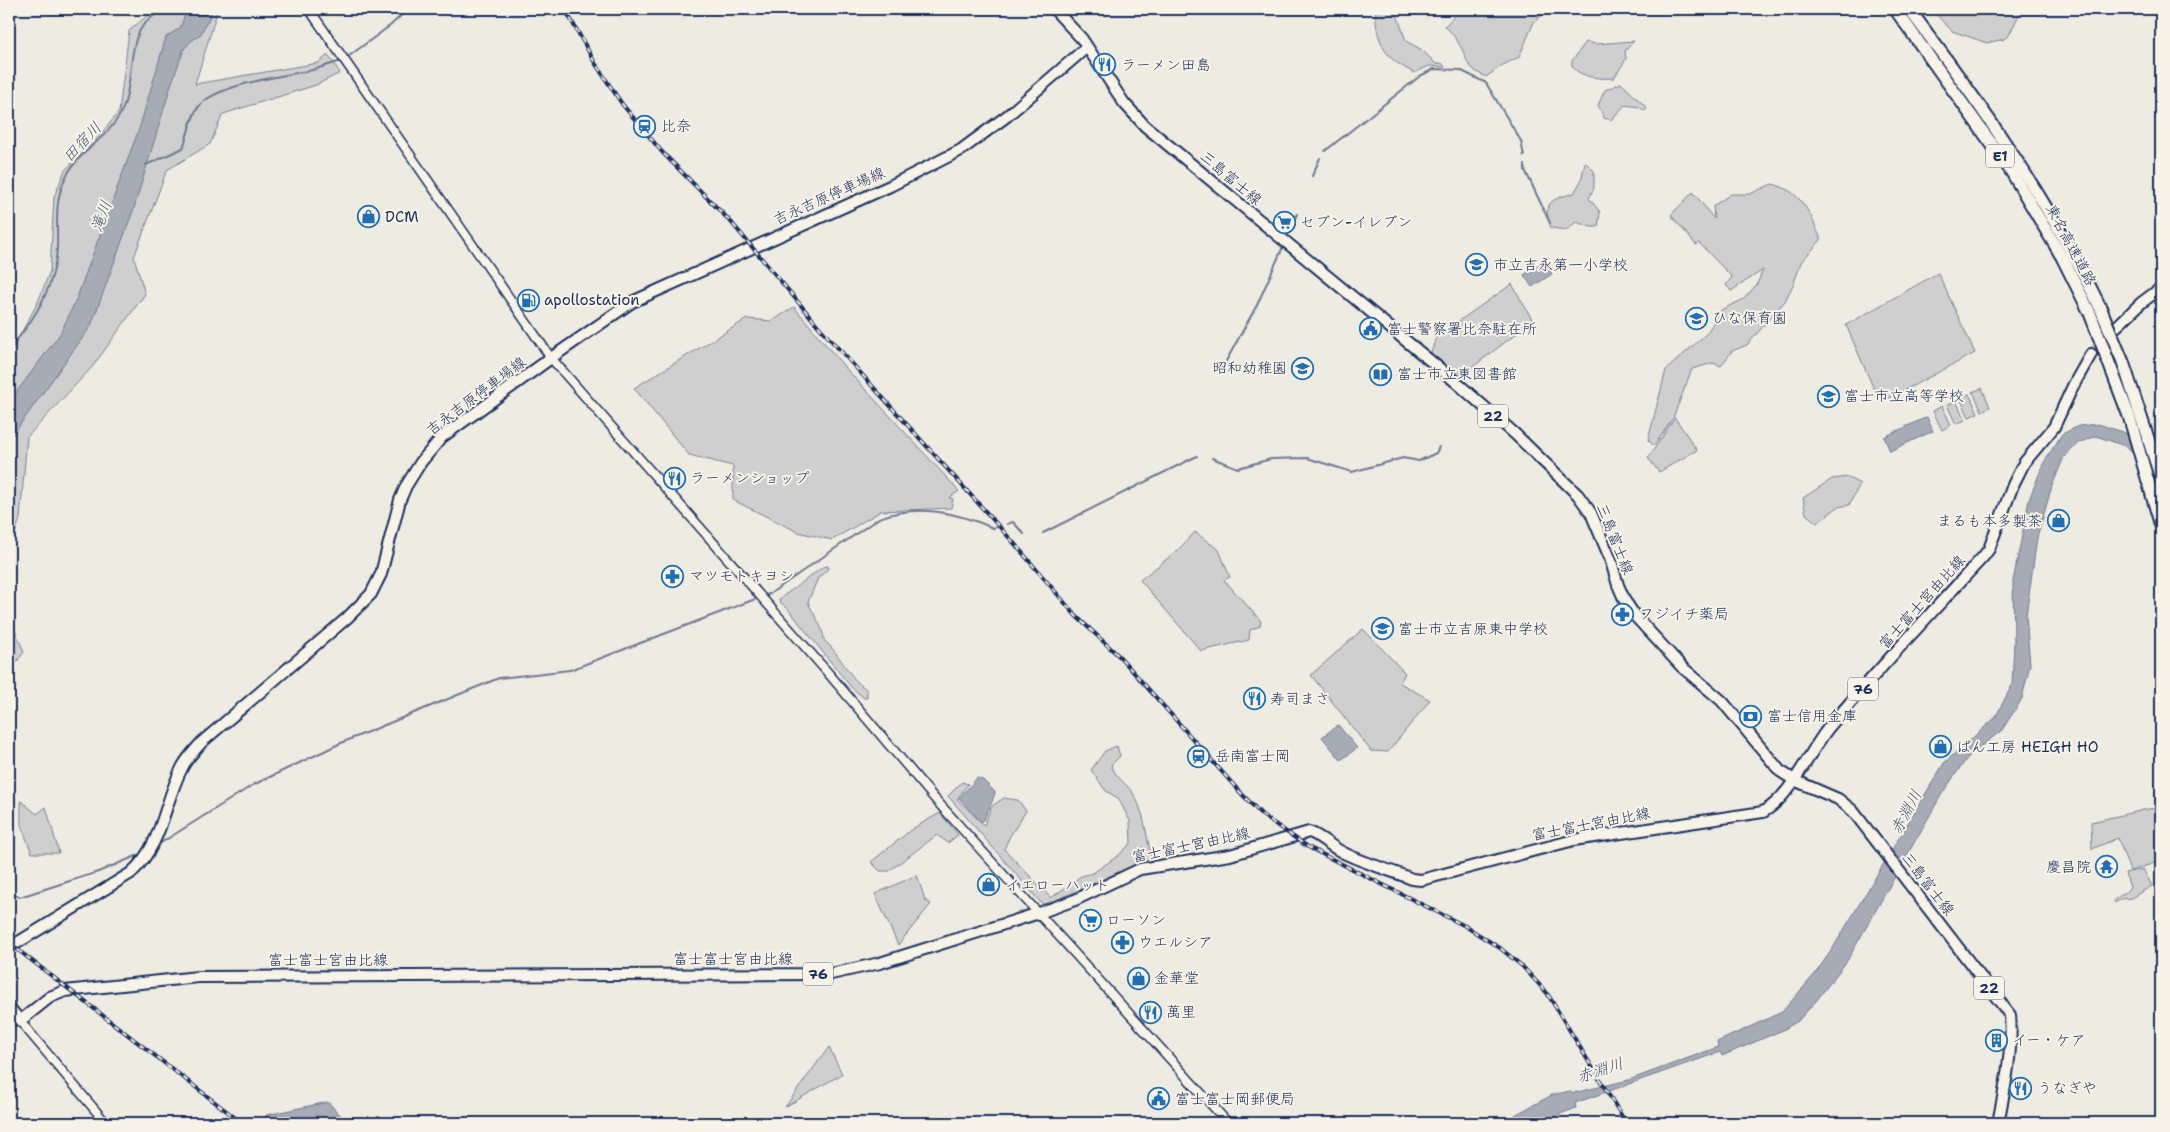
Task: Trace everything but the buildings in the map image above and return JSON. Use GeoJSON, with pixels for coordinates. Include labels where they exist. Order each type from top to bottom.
{"type":"FeatureCollection","features":[{"type":"Feature","properties":{"kind":"highway","name":"東名高速道路"},"geometry":{"type":"LineString","coordinates":[[1895,9],[2011,172],[2062,257],[2090,313],[2130,416],[2161,526]]}},
{"type":"Feature","properties":{"kind":"highway","name":"東名高速道路"},"geometry":{"type":"LineString","coordinates":[[1909,9],[1979,103],[2029,176],[2077,260],[2100,307],[2130,380],[2161,478]]}},
{"type":"Feature","properties":{"kind":"main road","name":"三島富士線"},"geometry":{"type":"LineString","coordinates":[[1054,9],[1087,47],[1124,102],[1145,126],[1456,382],[1515,434],[1578,495],[1591,513],[1610,558],[1621,593],[1635,616],[1682,668],[1722,701],[1780,771],[1794,780],[1838,799],[1853,811],[2010,1015],[2011,1029],[2007,1068],[1998,1123]]}},
{"type":"Feature","properties":{"kind":"main road","name":"吉永吉原停車場線"},"geometry":{"type":"LineString","coordinates":[[17,943],[131,873],[140,865],[149,854],[157,838],[182,767],[190,755],[202,742],[347,618],[371,594],[381,574],[400,500],[406,486],[432,448],[457,425],[632,302],[890,186],[961,150],[1007,116],[1087,47]]}},
{"type":"Feature","properties":{"kind":"main road"},"geometry":{"type":"LineString","coordinates":[[2116,327],[2141,303],[2161,288]]}},
{"type":"Feature","properties":{"kind":"main road","name":"富士富士宮由比線"},"geometry":{"type":"LineString","coordinates":[[20,1021],[50,997],[65,991],[198,976],[831,974],[880,963],[1039,913],[1075,900],[1140,869],[1230,855],[1309,832],[1314,833],[1330,847],[1346,855],[1421,880],[1574,840],[1763,812],[1781,797],[1829,727],[1984,557],[2024,463],[2054,427],[2073,386],[2091,354]]}},
{"type":"Feature","properties":{"kind":"main road"},"geometry":{"type":"LineString","coordinates":[[9,1007],[20,1021]]}},
{"type":"Feature","properties":{"kind":"street"},"geometry":{"type":"LineString","coordinates":[[309,9],[551,358],[829,674],[935,798],[1228,1123]]}},
{"type":"Feature","properties":{"kind":"street"},"geometry":{"type":"LineString","coordinates":[[20,1021],[106,1123]]}},
{"type":"Feature","properties":{"kind":"shaded area"},"geometry":{"type":"Polygon","coordinates":[[[155,9],[218,9],[195,84],[318,63],[328,55],[340,73],[316,85],[223,114],[210,144],[167,170],[134,257],[145,294],[93,366],[27,437],[20,519],[9,549],[9,355],[38,302],[50,271],[54,197],[65,170],[94,142],[119,112],[129,31],[155,9]]]}},
{"type":"Feature","properties":{"kind":"shaded area"},"geometry":{"type":"Polygon","coordinates":[[[187,9],[214,9],[200,35],[184,49],[172,82],[134,208],[91,326],[9,440],[9,402],[60,334],[76,300],[140,126],[166,37],[180,28],[187,9]]]}},
{"type":"Feature","properties":{"kind":"shaded area"},"geometry":{"type":"Polygon","coordinates":[[[1376,9],[1395,9],[1406,41],[1422,50],[1436,64],[1442,63],[1445,67],[1429,66],[1414,73],[1395,62],[1380,41],[1376,24],[1376,9]]]}},
{"type":"Feature","properties":{"kind":"shaded area"},"geometry":{"type":"Polygon","coordinates":[[[1465,9],[1550,9],[1534,22],[1519,57],[1501,66],[1486,77],[1470,66],[1458,42],[1445,26],[1455,15],[1465,9]]]}},
{"type":"Feature","properties":{"kind":"shaded area"},"geometry":{"type":"Polygon","coordinates":[[[1931,9],[2020,9],[2021,11],[2009,35],[2004,39],[1987,43],[1952,31],[1931,9]]]}},
{"type":"Feature","properties":{"kind":"shaded area"},"geometry":{"type":"Polygon","coordinates":[[[1634,41],[1625,51],[1626,59],[1614,78],[1597,78],[1586,75],[1580,73],[1572,66],[1572,61],[1586,42],[1596,44],[1634,41]]]}},
{"type":"Feature","properties":{"kind":"shaded area"},"geometry":{"type":"Polygon","coordinates":[[[1621,83],[1647,108],[1645,111],[1639,107],[1625,105],[1611,120],[1604,118],[1598,105],[1605,90],[1621,83]]]}},
{"type":"Feature","properties":{"kind":"shaded area"},"geometry":{"type":"Polygon","coordinates":[[[1585,162],[1594,171],[1594,188],[1589,198],[1600,212],[1598,227],[1591,227],[1576,222],[1567,230],[1551,228],[1547,212],[1548,207],[1560,197],[1574,193],[1581,181],[1585,162]]]}},
{"type":"Feature","properties":{"kind":"shaded area"},"geometry":{"type":"Polygon","coordinates":[[[1772,184],[1790,192],[1804,204],[1821,240],[1801,262],[1785,301],[1747,345],[1732,351],[1721,366],[1713,363],[1692,369],[1673,418],[1654,446],[1648,440],[1666,370],[1707,333],[1721,310],[1744,299],[1757,284],[1763,270],[1731,291],[1726,285],[1732,277],[1699,243],[1696,245],[1671,215],[1693,192],[1714,219],[1713,206],[1731,194],[1750,194],[1772,184]]]}},
{"type":"Feature","properties":{"kind":"shaded area"},"geometry":{"type":"Polygon","coordinates":[[[1544,261],[1552,274],[1532,287],[1524,275],[1544,261]]]}},
{"type":"Feature","properties":{"kind":"shaded area"},"geometry":{"type":"Polygon","coordinates":[[[1938,273],[1975,353],[1880,403],[1846,325],[1938,273]]]}},
{"type":"Feature","properties":{"kind":"shaded area"},"geometry":{"type":"Polygon","coordinates":[[[1512,284],[1533,321],[1466,372],[1454,376],[1430,356],[1436,337],[1512,284]]]}},
{"type":"Feature","properties":{"kind":"shaded area"},"geometry":{"type":"Polygon","coordinates":[[[794,307],[842,364],[959,491],[949,498],[953,499],[951,508],[881,511],[832,540],[798,532],[733,500],[733,466],[689,455],[634,388],[747,319],[772,321],[794,307]]]}},
{"type":"Feature","properties":{"kind":"shaded area"},"geometry":{"type":"Polygon","coordinates":[[[1982,388],[1990,407],[1982,411],[1973,392],[1982,388]]]}},
{"type":"Feature","properties":{"kind":"shaded area"},"geometry":{"type":"Polygon","coordinates":[[[1969,394],[1978,413],[1969,417],[1960,398],[1969,394]]]}},
{"type":"Feature","properties":{"kind":"shaded area"},"geometry":{"type":"Polygon","coordinates":[[[1956,401],[1965,420],[1956,424],[1947,405],[1956,401]]]}},
{"type":"Feature","properties":{"kind":"shaded area"},"geometry":{"type":"Polygon","coordinates":[[[1942,406],[1951,425],[1942,430],[1933,411],[1942,406]]]}},
{"type":"Feature","properties":{"kind":"shaded area"},"geometry":{"type":"Polygon","coordinates":[[[1927,417],[1933,431],[1890,451],[1884,437],[1927,417]]]}},
{"type":"Feature","properties":{"kind":"shaded area"},"geometry":{"type":"Polygon","coordinates":[[[1675,418],[1697,450],[1659,472],[1648,458],[1675,418]]]}},
{"type":"Feature","properties":{"kind":"shaded area"},"geometry":{"type":"Polygon","coordinates":[[[2098,424],[2123,432],[2161,456],[2161,473],[2125,446],[2096,436],[2078,443],[2064,457],[2052,486],[2037,538],[2026,616],[2030,664],[2022,699],[2002,730],[1968,757],[1943,792],[1847,961],[1816,1001],[1798,1021],[1783,1030],[1722,1056],[1720,1052],[1575,1103],[1576,1108],[1544,1123],[1500,1123],[1552,1095],[1570,1091],[1573,1093],[1629,1080],[1718,1047],[1717,1042],[1782,1012],[1815,974],[1833,948],[1944,763],[1995,718],[2012,685],[2014,642],[2013,581],[2029,500],[2043,464],[2062,434],[2079,426],[2098,424]]]}},
{"type":"Feature","properties":{"kind":"shaded area"},"geometry":{"type":"Polygon","coordinates":[[[1847,477],[1860,484],[1849,505],[1838,507],[1817,523],[1806,514],[1803,498],[1832,479],[1847,477]]]}},
{"type":"Feature","properties":{"kind":"shaded area"},"geometry":{"type":"Polygon","coordinates":[[[1195,532],[1219,550],[1230,577],[1224,580],[1261,621],[1260,626],[1250,630],[1249,640],[1201,651],[1140,580],[1177,551],[1195,532]]]}},
{"type":"Feature","properties":{"kind":"shaded area"},"geometry":{"type":"Polygon","coordinates":[[[828,566],[829,568],[818,578],[808,602],[820,626],[824,640],[854,678],[867,690],[867,698],[864,698],[851,687],[788,609],[778,600],[823,567],[828,566]]]}},
{"type":"Feature","properties":{"kind":"shaded area"},"geometry":{"type":"Polygon","coordinates":[[[9,615],[24,652],[9,672],[9,615]]]}},
{"type":"Feature","properties":{"kind":"shaded area"},"geometry":{"type":"Polygon","coordinates":[[[1363,629],[1405,673],[1400,683],[1430,700],[1388,752],[1371,751],[1311,675],[1363,629]]]}},
{"type":"Feature","properties":{"kind":"shaded area"},"geometry":{"type":"Polygon","coordinates":[[[1338,725],[1357,748],[1341,760],[1322,737],[1338,725]]]}},
{"type":"Feature","properties":{"kind":"shaded area"},"geometry":{"type":"Polygon","coordinates":[[[1117,746],[1120,756],[1111,765],[1115,773],[1133,793],[1140,807],[1151,854],[1149,859],[1045,905],[1041,903],[948,796],[962,782],[968,784],[957,799],[984,825],[992,806],[1004,798],[1018,800],[1026,811],[1004,849],[1051,898],[1081,876],[1093,873],[1119,855],[1131,843],[1130,821],[1118,798],[1106,791],[1091,770],[1105,751],[1117,746]]]}},
{"type":"Feature","properties":{"kind":"shaded area"},"geometry":{"type":"Polygon","coordinates":[[[977,778],[983,780],[995,792],[984,820],[981,822],[959,798],[977,778]]]}},
{"type":"Feature","properties":{"kind":"shaded area"},"geometry":{"type":"Polygon","coordinates":[[[21,801],[37,814],[46,807],[59,853],[32,853],[21,825],[21,801]]]}},
{"type":"Feature","properties":{"kind":"shaded area"},"geometry":{"type":"Polygon","coordinates":[[[2161,808],[2161,861],[2130,871],[2118,838],[2092,849],[2091,822],[2148,809],[2161,808]]]}},
{"type":"Feature","properties":{"kind":"shaded area"},"geometry":{"type":"Polygon","coordinates":[[[940,813],[958,835],[948,843],[937,835],[889,871],[880,871],[871,862],[912,829],[940,813]]]}},
{"type":"Feature","properties":{"kind":"shaded area"},"geometry":{"type":"Polygon","coordinates":[[[2143,869],[2152,886],[2131,898],[2121,899],[2115,903],[2114,900],[2130,887],[2125,873],[2143,869]]]}},
{"type":"Feature","properties":{"kind":"shaded area"},"geometry":{"type":"Polygon","coordinates":[[[917,875],[925,900],[931,904],[898,945],[875,894],[917,875]]]}},
{"type":"Feature","properties":{"kind":"shaded area"},"geometry":{"type":"Polygon","coordinates":[[[829,1047],[842,1074],[785,1107],[829,1047]]]}},
{"type":"Feature","properties":{"kind":"shaded area"},"geometry":{"type":"Polygon","coordinates":[[[328,1102],[348,1123],[273,1123],[265,1118],[266,1115],[328,1102]]]}},
{"type":"Feature","properties":{"kind":"waterway","name":"田宿川"},"geometry":{"type":"LineString","coordinates":[[9,349],[35,315],[48,290],[55,262],[57,214],[64,181],[69,170],[118,119],[126,98],[132,55],[138,35],[146,22],[162,9]]}},
{"type":"Feature","properties":{"kind":"waterway"},"geometry":{"type":"LineString","coordinates":[[345,59],[391,25],[408,9]]}},
{"type":"Feature","properties":{"kind":"waterway"},"geometry":{"type":"LineString","coordinates":[[146,165],[183,148],[194,114],[200,105],[209,98],[236,86],[312,70],[341,61]]}},
{"type":"Feature","properties":{"kind":"waterway"},"geometry":{"type":"LineString","coordinates":[[1325,151],[1420,76],[1434,69],[1460,70],[1486,83],[1521,141],[1524,156]]}},
{"type":"Feature","properties":{"kind":"waterway"},"geometry":{"type":"LineString","coordinates":[[1312,176],[1320,158]]}},
{"type":"Feature","properties":{"kind":"waterway"},"geometry":{"type":"LineString","coordinates":[[1525,165],[1525,170],[1550,223]]}},
{"type":"Feature","properties":{"kind":"waterway"},"geometry":{"type":"LineString","coordinates":[[1289,234],[1297,214]]}},
{"type":"Feature","properties":{"kind":"waterway"},"geometry":{"type":"LineString","coordinates":[[1225,363],[1257,305],[1283,247]]}},
{"type":"Feature","properties":{"kind":"waterway"},"geometry":{"type":"LineString","coordinates":[[1212,458],[1238,468],[1271,459],[1307,458],[1352,472],[1403,458],[1419,461],[1436,453],[1439,447]]}},
{"type":"Feature","properties":{"kind":"waterway"},"geometry":{"type":"LineString","coordinates":[[1043,533],[1197,456]]}},
{"type":"Feature","properties":{"kind":"waterway"},"geometry":{"type":"LineString","coordinates":[[765,596],[879,518],[908,511],[937,512],[951,514],[993,528],[997,527]]}},
{"type":"Feature","properties":{"kind":"waterway"},"geometry":{"type":"LineString","coordinates":[[1007,524],[1013,522],[1024,534]]}},
{"type":"Feature","properties":{"kind":"waterway"},"geometry":{"type":"LineString","coordinates":[[156,846],[253,785],[341,743],[499,678],[570,670],[758,598]]}},
{"type":"Feature","properties":{"kind":"waterway"},"geometry":{"type":"LineString","coordinates":[[9,893],[20,897],[98,872],[141,854]]}},
{"type":"Feature","properties":{"kind":"tunnel"},"geometry":{"type":"LineString","coordinates":[[2091,354],[2116,327]]}},
{"type":"Feature","properties":{"kind":"railway"},"geometry":{"type":"LineString","coordinates":[[565,9],[595,63],[622,104],[662,152],[731,222],[820,328],[1014,543],[1076,616],[1120,657],[1238,790],[1262,815],[1308,847],[1465,926],[1500,948],[1522,966],[1547,993],[1626,1123]]}},
{"type":"Feature","properties":{"kind":"railway"},"geometry":{"type":"LineString","coordinates":[[9,943],[242,1123]]}},
{"type":"Feature","properties":{"kind":"place","name":"ラーメン田島"},"geometry":{"type":"Point","coordinates":[1105,65]}},
{"type":"Feature","properties":{"kind":"place","name":"比奈"},"geometry":{"type":"Point","coordinates":[645,126]}},
{"type":"Feature","properties":{"kind":"place","name":"DCM"},"geometry":{"type":"Point","coordinates":[369,217]}},
{"type":"Feature","properties":{"kind":"place","name":"セブン-イレブン"},"geometry":{"type":"Point","coordinates":[1284,222]}},
{"type":"Feature","properties":{"kind":"place","name":"市立吉永第一小学校"},"geometry":{"type":"Point","coordinates":[1477,265]}},
{"type":"Feature","properties":{"kind":"place","name":"apollostation"},"geometry":{"type":"Point","coordinates":[528,300]}},
{"type":"Feature","properties":{"kind":"place","name":"ひな保育園"},"geometry":{"type":"Point","coordinates":[1696,318]}},
{"type":"Feature","properties":{"kind":"place","name":"富士警察署比奈駐在所"},"geometry":{"type":"Point","coordinates":[1371,329]}},
{"type":"Feature","properties":{"kind":"place","name":"昭和幼稚園"},"geometry":{"type":"Point","coordinates":[1303,368]}},
{"type":"Feature","properties":{"kind":"place","name":"富士市立東図書館"},"geometry":{"type":"Point","coordinates":[1381,374]}},
{"type":"Feature","properties":{"kind":"place","name":"富士市立高等学校"},"geometry":{"type":"Point","coordinates":[1828,396]}},
{"type":"Feature","properties":{"kind":"place","name":"ラーメンショップ"},"geometry":{"type":"Point","coordinates":[674,478]}},
{"type":"Feature","properties":{"kind":"place","name":"まるも本多製茶"},"geometry":{"type":"Point","coordinates":[2058,521]}},
{"type":"Feature","properties":{"kind":"place","name":"マツモトキヨシ"},"geometry":{"type":"Point","coordinates":[673,576]}},
{"type":"Feature","properties":{"kind":"place","name":"フジイチ薬局"},"geometry":{"type":"Point","coordinates":[1623,614]}},
{"type":"Feature","properties":{"kind":"place","name":"富士市立吉原東中学校"},"geometry":{"type":"Point","coordinates":[1382,629]}},
{"type":"Feature","properties":{"kind":"place","name":"寿司まさ"},"geometry":{"type":"Point","coordinates":[1254,699]}},
{"type":"Feature","properties":{"kind":"place","name":"富士信用金庫"},"geometry":{"type":"Point","coordinates":[1751,716]}},
{"type":"Feature","properties":{"kind":"place","name":"ぱん工房 HEIGH HO"},"geometry":{"type":"Point","coordinates":[1940,747]}},
{"type":"Feature","properties":{"kind":"place","name":"岳南富士岡"},"geometry":{"type":"Point","coordinates":[1199,756]}},
{"type":"Feature","properties":{"kind":"place","name":"慶昌院"},"geometry":{"type":"Point","coordinates":[2107,867]}},
{"type":"Feature","properties":{"kind":"place","name":"イエローハット"},"geometry":{"type":"Point","coordinates":[989,885]}},
{"type":"Feature","properties":{"kind":"place","name":"ローソン"},"geometry":{"type":"Point","coordinates":[1090,920]}},
{"type":"Feature","properties":{"kind":"place","name":"ウエルシア"},"geometry":{"type":"Point","coordinates":[1122,942]}},
{"type":"Feature","properties":{"kind":"place","name":"金華堂"},"geometry":{"type":"Point","coordinates":[1138,978]}},
{"type":"Feature","properties":{"kind":"place","name":"萬里"},"geometry":{"type":"Point","coordinates":[1150,1012]}},
{"type":"Feature","properties":{"kind":"place","name":"イー・ケア"},"geometry":{"type":"Point","coordinates":[1996,1040]}},
{"type":"Feature","properties":{"kind":"place","name":"うなぎや"},"geometry":{"type":"Point","coordinates":[2021,1088]}},
{"type":"Feature","properties":{"kind":"place","name":"富士富士岡郵便局"},"geometry":{"type":"Point","coordinates":[1159,1099]}},
{"type":"Feature","properties":{"kind":"water label","name":"滝川"},"geometry":{"type":"Point","coordinates":[101,216]}},
{"type":"Feature","properties":{"kind":"water label","name":"赤淵川"},"geometry":{"type":"Point","coordinates":[1906,812]}},
{"type":"Feature","properties":{"kind":"water label","name":"赤淵川"},"geometry":{"type":"Point","coordinates":[1600,1070]}}]}
